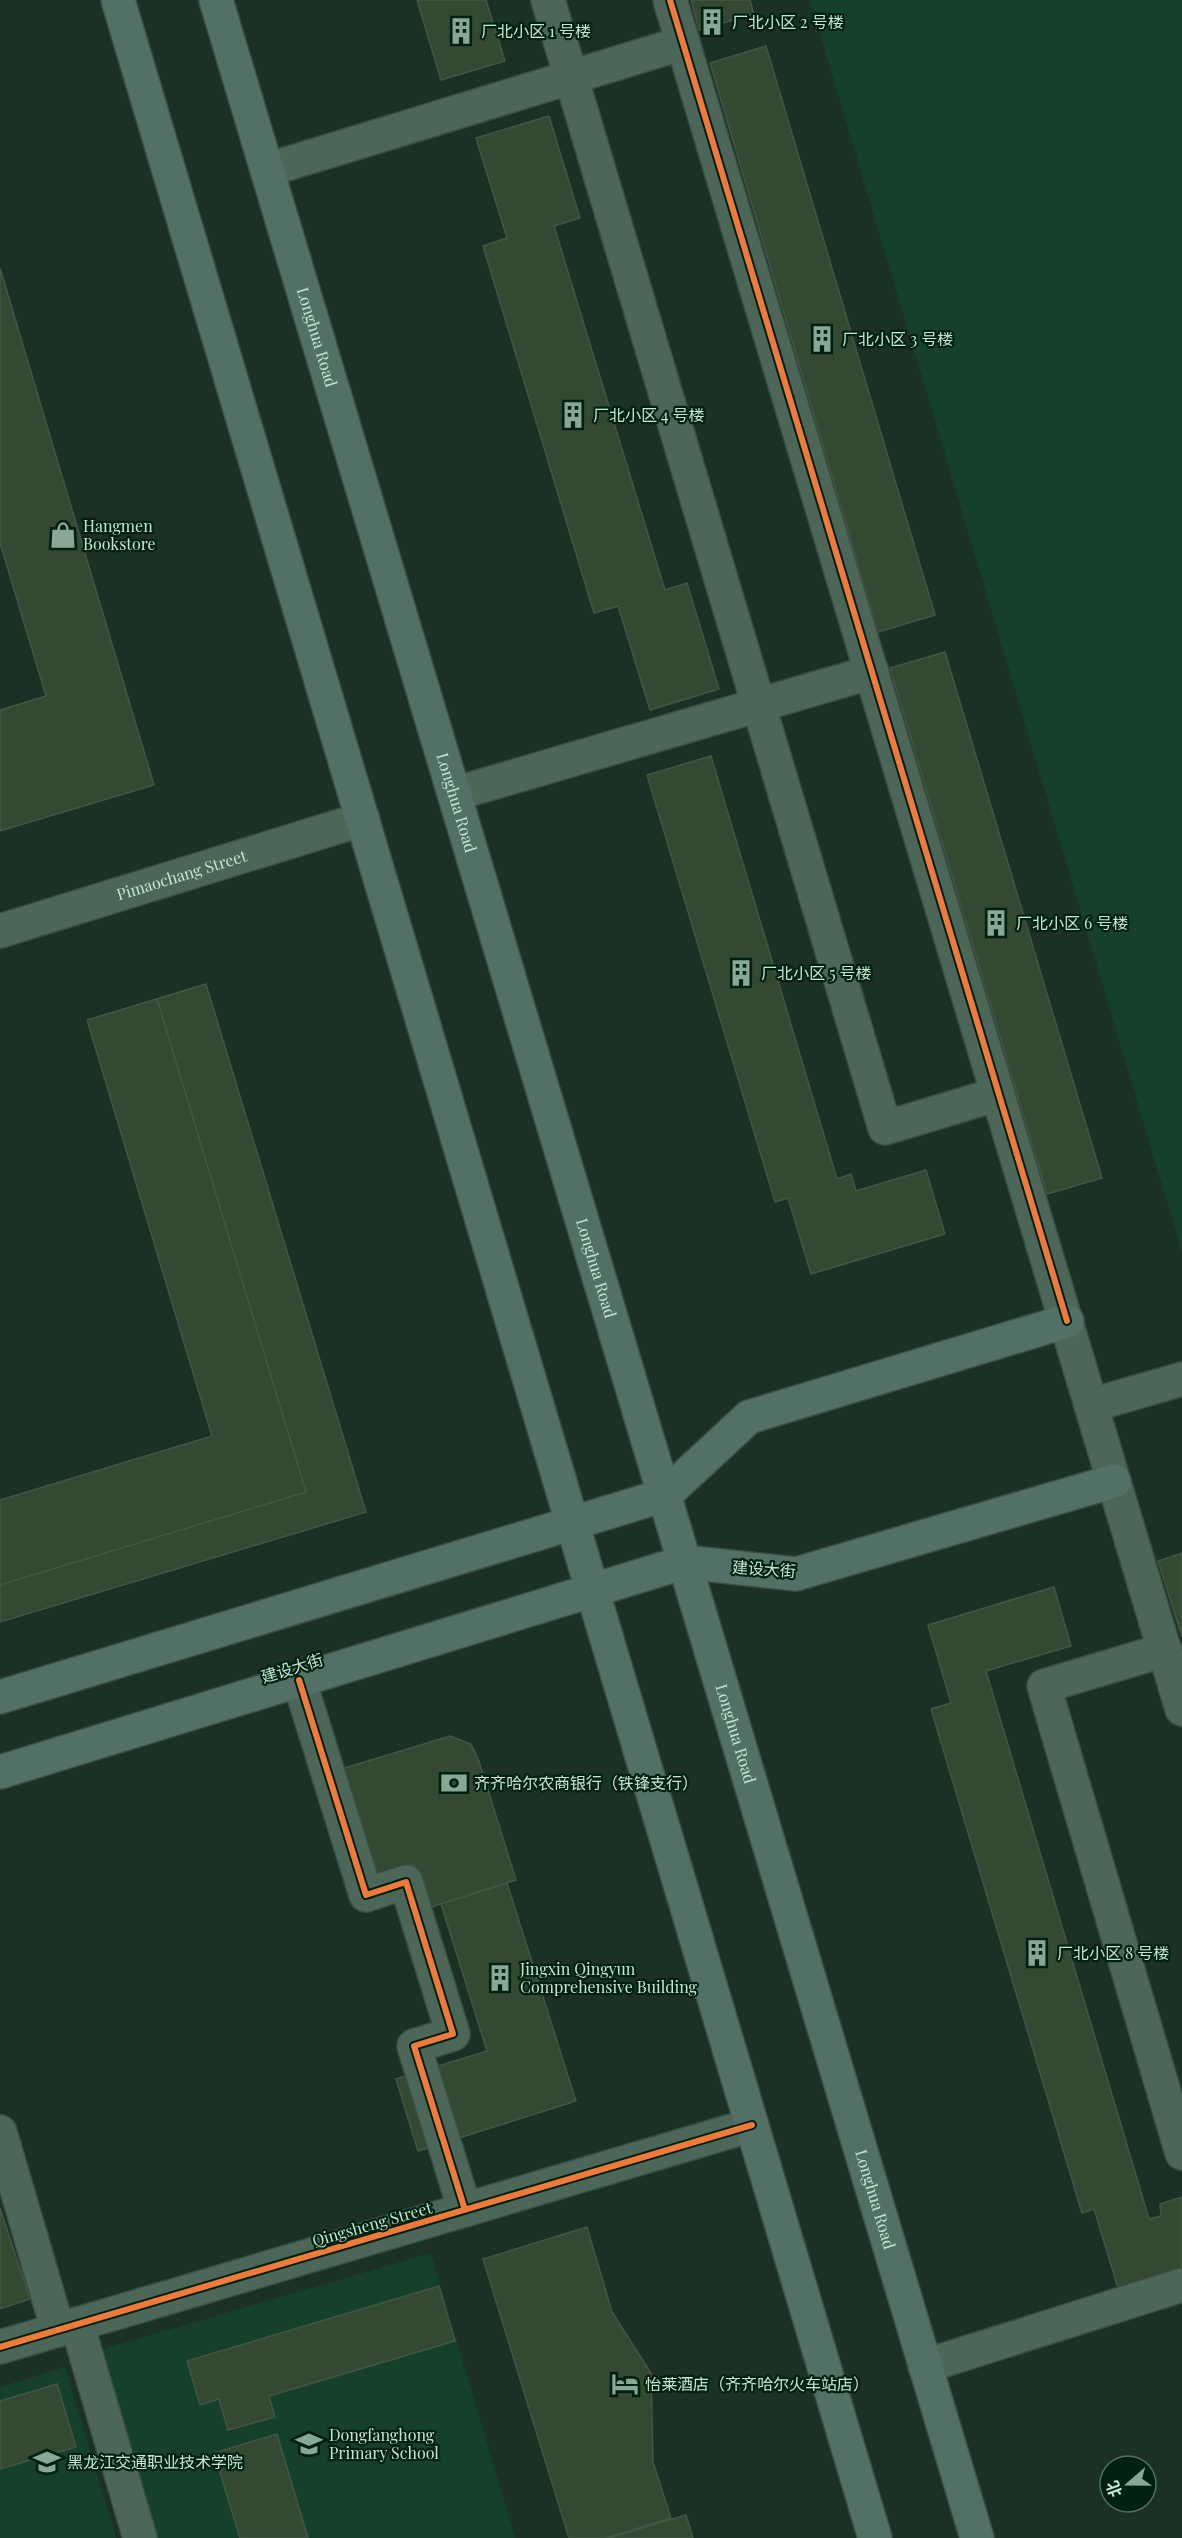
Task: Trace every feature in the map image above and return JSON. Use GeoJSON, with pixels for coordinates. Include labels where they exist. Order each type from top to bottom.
{"type":"FeatureCollection","features":[{"type":"Feature","properties":{"kind":"main road"},"geometry":{"type":"LineString","coordinates":[[118,0],[875,2538]]}},
{"type":"Feature","properties":{"kind":"main road","name":"Longhua Road"},"geometry":{"type":"LineString","coordinates":[[216,0],[977,2538]]}},
{"type":"Feature","properties":{"kind":"main road"},"geometry":{"type":"LineString","coordinates":[[0,1697],[665,1495],[749,1417],[1067,1321]]}},
{"type":"Feature","properties":{"kind":"main road","name":"建设大街"},"geometry":{"type":"LineString","coordinates":[[0,1772],[685,1562],[796,1574],[1114,1481]]}},
{"type":"Feature","properties":{"kind":"street"},"geometry":{"type":"LineString","coordinates":[[548,0],[885,1128],[998,1094]]}},
{"type":"Feature","properties":{"kind":"street"},"geometry":{"type":"LineString","coordinates":[[670,0],[1182,1709]]}},
{"type":"Feature","properties":{"kind":"street"},"geometry":{"type":"LineString","coordinates":[[267,170],[683,43]]}},
{"type":"Feature","properties":{"kind":"street"},"geometry":{"type":"LineString","coordinates":[[454,794],[872,672]]}},
{"type":"Feature","properties":{"kind":"street","name":"Pimaochang Street"},"geometry":{"type":"LineString","coordinates":[[0,931],[363,819]]}},
{"type":"Feature","properties":{"kind":"street"},"geometry":{"type":"LineString","coordinates":[[1092,1405],[1182,1379]]}},
{"type":"Feature","properties":{"kind":"street"},"geometry":{"type":"LineString","coordinates":[[1165,1650],[1044,1686],[1182,2153]]}},
{"type":"Feature","properties":{"kind":"street"},"geometry":{"type":"LineString","coordinates":[[299,1680],[366,1894],[405,1882],[409,1893],[453,2034],[414,2046],[465,2210]]}},
{"type":"Feature","properties":{"kind":"street","name":"Qingsheng Street"},"geometry":{"type":"LineString","coordinates":[[0,2347],[752,2126]]}},
{"type":"Feature","properties":{"kind":"street"},"geometry":{"type":"LineString","coordinates":[[0,2132],[140,2538]]}},
{"type":"Feature","properties":{"kind":"street"},"geometry":{"type":"LineString","coordinates":[[925,2366],[1182,2285]]}},
{"type":"Feature","properties":{"kind":"shaded area"},"geometry":{"type":"Polygon","coordinates":[[[810,0],[1182,0],[1182,1252],[810,0]]]}},
{"type":"Feature","properties":{"kind":"shaded area","name":"Dongfanghong Primary School"},"geometry":{"type":"Polygon","coordinates":[[[431,2253],[515,2538],[158,2538],[103,2349],[431,2253]]]}},
{"type":"Feature","properties":{"kind":"shaded area","name":"黑龙江交通职业技术学院"},"geometry":{"type":"Polygon","coordinates":[[[65,2367],[116,2538],[0,2538],[0,2387],[65,2367]]]}},
{"type":"Feature","properties":{"kind":"building","name":"厂北小区 1 号楼"},"geometry":{"type":"Polygon","coordinates":[[[417,0],[486,0],[505,61],[441,80],[417,0]]]}},
{"type":"Feature","properties":{"kind":"building","name":"厂北小区 2 号楼"},"geometry":{"type":"Polygon","coordinates":[[[691,0],[750,0],[754,14],[699,30],[691,0]]]}},
{"type":"Feature","properties":{"kind":"building","name":"厂北小区 3 号楼"},"geometry":{"type":"Polygon","coordinates":[[[766,46],[935,615],[878,632],[710,63],[766,46]]]}},
{"type":"Feature","properties":{"kind":"building","name":"厂北小区 4 号楼"},"geometry":{"type":"Polygon","coordinates":[[[549,116],[580,218],[554,226],[665,590],[687,583],[719,689],[650,710],[618,606],[594,613],[483,246],[507,238],[476,138],[549,116]]]}},
{"type":"Feature","properties":{"kind":"building"},"geometry":{"type":"Polygon","coordinates":[[[0,268],[154,785],[0,831],[0,710],[46,696],[0,543],[0,268]]]}},
{"type":"Feature","properties":{"kind":"building","name":"厂北小区 6 号楼"},"geometry":{"type":"Polygon","coordinates":[[[945,652],[1102,1178],[1047,1194],[890,668],[945,652]]]}},
{"type":"Feature","properties":{"kind":"building","name":"厂北小区 5 号楼"},"geometry":{"type":"Polygon","coordinates":[[[711,756],[837,1179],[851,1174],[856,1191],[926,1170],[945,1234],[811,1274],[788,1198],[775,1202],[647,775],[711,756]]]}},
{"type":"Feature","properties":{"kind":"building"},"geometry":{"type":"Polygon","coordinates":[[[206,984],[366,1512],[0,1622],[0,1500],[212,1436],[87,1020],[206,984]]]}},
{"type":"Feature","properties":{"kind":"building"},"geometry":{"type":"Polygon","coordinates":[[[157,999],[306,1492],[0,1585],[0,1500],[212,1436],[87,1020],[157,999]]]}},
{"type":"Feature","properties":{"kind":"building"},"geometry":{"type":"Polygon","coordinates":[[[1182,1553],[1182,1637],[1158,1561],[1182,1553]]]}},
{"type":"Feature","properties":{"kind":"building","name":"厂北小区 8 号楼"},"geometry":{"type":"Polygon","coordinates":[[[1054,1587],[1071,1646],[986,1671],[1149,2219],[1161,2216],[1160,2204],[1182,2197],[1182,2268],[1118,2288],[1094,2209],[1082,2213],[931,1709],[951,1703],[928,1625],[1054,1587]]]}},
{"type":"Feature","properties":{"kind":"building"},"geometry":{"type":"Polygon","coordinates":[[[450,1736],[471,1744],[479,1761],[516,1880],[428,1908],[414,1864],[371,1877],[338,1770],[450,1736]]]}},
{"type":"Feature","properties":{"kind":"building","name":"Jingxin Qingyun Comprehensive Building"},"geometry":{"type":"Polygon","coordinates":[[[507,1883],[576,2101],[418,2151],[396,2079],[487,2051],[441,1904],[507,1883]]]}},
{"type":"Feature","properties":{"kind":"building"},"geometry":{"type":"Polygon","coordinates":[[[0,2208],[30,2299],[0,2309],[0,2208]]]}},
{"type":"Feature","properties":{"kind":"building","name":"怡莱酒店（齐齐哈尔火车站店）"},"geometry":{"type":"Polygon","coordinates":[[[587,2227],[612,2312],[651,2373],[653,2462],[671,2518],[606,2538],[569,2538],[483,2259],[587,2227]]]}},
{"type":"Feature","properties":{"kind":"building","name":"Dongfanghong Primary School"},"geometry":{"type":"Polygon","coordinates":[[[439,2286],[455,2341],[269,2396],[275,2417],[228,2430],[219,2399],[200,2405],[187,2361],[439,2286]]]}},
{"type":"Feature","properties":{"kind":"building","name":"黑龙江交通职业技术学院"},"geometry":{"type":"Polygon","coordinates":[[[57,2384],[76,2447],[0,2469],[0,2401],[57,2384]]]}},
{"type":"Feature","properties":{"kind":"building","name":"Dongfanghong Primary School"},"geometry":{"type":"Polygon","coordinates":[[[277,2434],[308,2538],[240,2538],[214,2453],[277,2434]]]}},
{"type":"Feature","properties":{"kind":"building"},"geometry":{"type":"Polygon","coordinates":[[[686,2515],[693,2538],[609,2538],[686,2515]]]}},
{"type":"Feature","properties":{"kind":"cycle path"},"geometry":{"type":"LineString","coordinates":[[670,0],[1067,1321]]}},
{"type":"Feature","properties":{"kind":"cycle path"},"geometry":{"type":"LineString","coordinates":[[299,1680],[366,1895],[406,1882],[453,2034],[414,2046],[465,2210]]}},
{"type":"Feature","properties":{"kind":"cycle path"},"geometry":{"type":"LineString","coordinates":[[0,2347],[752,2125]]}},
{"type":"Feature","properties":{"kind":"place","name":"厂北小区 2 号楼"},"geometry":{"type":"Point","coordinates":[712,22]}},
{"type":"Feature","properties":{"kind":"place","name":"厂北小区 1 号楼"},"geometry":{"type":"Point","coordinates":[461,31]}},
{"type":"Feature","properties":{"kind":"place","name":"厂北小区 3 号楼"},"geometry":{"type":"Point","coordinates":[822,339]}},
{"type":"Feature","properties":{"kind":"place","name":"厂北小区 4 号楼"},"geometry":{"type":"Point","coordinates":[573,415]}},
{"type":"Feature","properties":{"kind":"place","name":"Hangmen Bookstore"},"geometry":{"type":"Point","coordinates":[63,535]}},
{"type":"Feature","properties":{"kind":"place","name":"厂北小区 6 号楼"},"geometry":{"type":"Point","coordinates":[996,923]}},
{"type":"Feature","properties":{"kind":"place","name":"厂北小区 5 号楼"},"geometry":{"type":"Point","coordinates":[741,973]}},
{"type":"Feature","properties":{"kind":"place","name":"齐齐哈尔农商银行（铁锋支行）"},"geometry":{"type":"Point","coordinates":[454,1783]}},
{"type":"Feature","properties":{"kind":"place","name":"厂北小区 8 号楼"},"geometry":{"type":"Point","coordinates":[1037,1953]}},
{"type":"Feature","properties":{"kind":"place","name":"Jingxin Qingyun Comprehensive Building"},"geometry":{"type":"Point","coordinates":[500,1978]}},
{"type":"Feature","properties":{"kind":"place","name":"怡莱酒店（齐齐哈尔火车站店）"},"geometry":{"type":"Point","coordinates":[625,2384]}},
{"type":"Feature","properties":{"kind":"place","name":"Dongfanghong Primary School"},"geometry":{"type":"Point","coordinates":[309,2444]}},
{"type":"Feature","properties":{"kind":"place","name":"黑龙江交通职业技术学院"},"geometry":{"type":"Point","coordinates":[47,2462]}}]}
